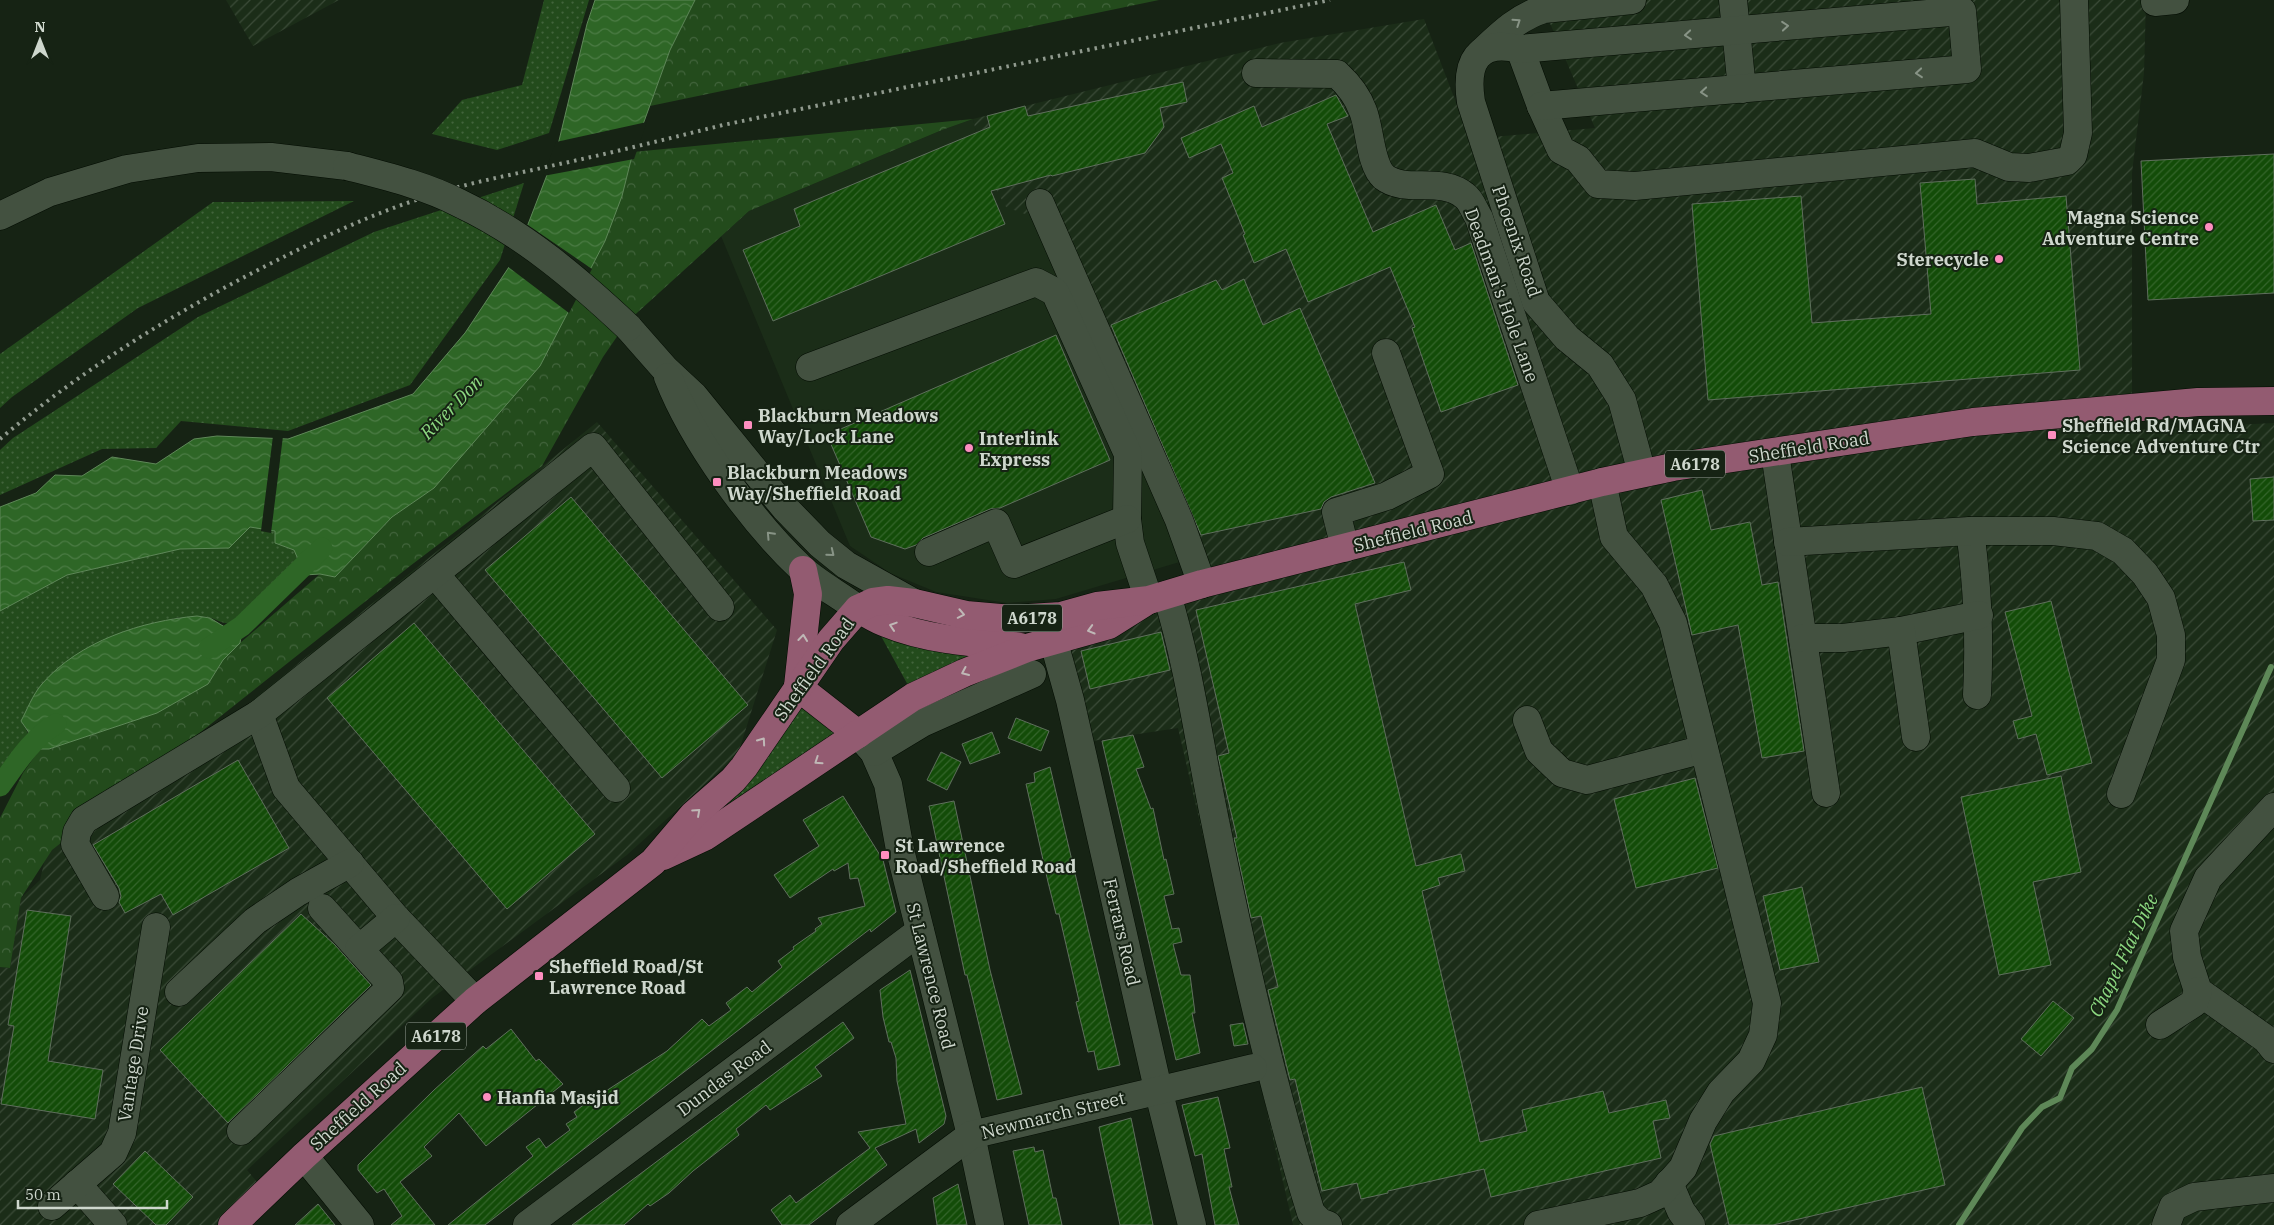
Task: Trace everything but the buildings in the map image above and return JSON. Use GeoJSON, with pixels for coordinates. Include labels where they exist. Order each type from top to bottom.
{"type":"FeatureCollection","features":[{"type":"Feature","properties":{"kind":"main road","name":"Sheffield Road"},"geometry":{"type":"LineString","coordinates":[[232,1225],[304,1156],[475,1001],[653,862],[693,816],[744,768],[831,640],[858,608],[873,602],[888,600],[914,603],[966,615],[1012,620],[1061,616],[1097,606],[1158,597],[1202,584],[1642,473],[1973,422],[2198,402],[2274,401]]}},
{"type":"Feature","properties":{"kind":"main road"},"geometry":{"type":"LineString","coordinates":[[803,570],[808,594],[798,687],[866,743]]}},
{"type":"Feature","properties":{"kind":"main road","name":"Sheffield Road"},"geometry":{"type":"LineString","coordinates":[[653,862],[706,836],[866,743],[913,697],[964,673],[1027,648],[1109,625],[1158,597]]}},
{"type":"Feature","properties":{"kind":"main road"},"geometry":{"type":"LineString","coordinates":[[858,608],[884,623],[915,633],[982,644],[1027,648]]}},
{"type":"Feature","properties":{"kind":"main road"},"geometry":{"type":"LineString","coordinates":[[1012,620],[1044,627],[1054,639]]}},
{"type":"Feature","properties":{"kind":"street"},"geometry":{"type":"LineString","coordinates":[[1479,54],[1514,23],[1532,13],[1632,0]]}},
{"type":"Feature","properties":{"kind":"street"},"geometry":{"type":"LineString","coordinates":[[1734,0],[1742,89]]}},
{"type":"Feature","properties":{"kind":"street"},"geometry":{"type":"LineString","coordinates":[[1520,49],[1540,106],[1560,150],[1578,160],[1598,184],[1644,186],[1975,152],[2009,167],[2029,168],[2067,162],[2073,155],[2078,133],[2074,0]]}},
{"type":"Feature","properties":{"kind":"street"},"geometry":{"type":"LineString","coordinates":[[1479,54],[1492,47],[1504,46],[1520,49],[1962,11],[1967,69],[1540,106]]}},
{"type":"Feature","properties":{"kind":"street","name":"Phoenix Road"},"geometry":{"type":"LineString","coordinates":[[1479,54],[1472,64],[1469,75],[1471,102],[1536,302],[1567,338],[1600,366],[1622,400],[1642,473]]}},
{"type":"Feature","properties":{"kind":"street","name":"Deadman's Hole Lane"},"geometry":{"type":"LineString","coordinates":[[1256,73],[1337,74],[1348,85],[1363,110],[1375,160],[1384,176],[1399,184],[1449,187],[1466,196],[1479,218],[1570,491]]}},
{"type":"Feature","properties":{"kind":"street"},"geometry":{"type":"LineString","coordinates":[[0,216],[50,192],[127,169],[198,158],[271,157],[347,166],[402,181],[459,202],[508,229],[589,290],[628,327],[664,369],[694,396],[773,493],[820,544],[846,565],[914,603]]}},
{"type":"Feature","properties":{"kind":"street"},"geometry":{"type":"LineString","coordinates":[[1040,203],[1178,520],[1202,584]]}},
{"type":"Feature","properties":{"kind":"street"},"geometry":{"type":"LineString","coordinates":[[810,367],[1036,282],[1056,292],[1128,454],[1127,519],[1130,543],[1181,643],[1214,817],[1274,1086],[1311,1213],[1320,1222],[1328,1225]]}},
{"type":"Feature","properties":{"kind":"street"},"geometry":{"type":"LineString","coordinates":[[1346,548],[1336,512],[1387,496],[1430,474],[1386,352]]}},
{"type":"Feature","properties":{"kind":"street"},"geometry":{"type":"LineString","coordinates":[[664,369],[680,408],[723,473],[764,529],[803,570],[858,608]]}},
{"type":"Feature","properties":{"kind":"street"},"geometry":{"type":"LineString","coordinates":[[105,896],[75,844],[77,832],[84,820],[259,714],[593,447],[720,607]]}},
{"type":"Feature","properties":{"kind":"street"},"geometry":{"type":"LineString","coordinates":[[1775,452],[1826,793]]}},
{"type":"Feature","properties":{"kind":"street"},"geometry":{"type":"LineString","coordinates":[[1538,1225],[1570,1221],[1640,1203],[1660,1194],[1683,1168],[1703,1122],[1721,1092],[1751,1061],[1763,1035],[1768,1003],[1672,623],[1654,585],[1614,537],[1602,482]]}},
{"type":"Feature","properties":{"kind":"street"},"geometry":{"type":"LineString","coordinates":[[929,552],[996,523],[1014,564],[1127,519]]}},
{"type":"Feature","properties":{"kind":"street"},"geometry":{"type":"LineString","coordinates":[[1788,542],[1970,531],[2053,531],[2097,536],[2123,551],[2145,574],[2161,598],[2171,635],[2171,660],[2121,794]]}},
{"type":"Feature","properties":{"kind":"street"},"geometry":{"type":"LineString","coordinates":[[1970,531],[1978,585],[1980,648],[1977,695]]}},
{"type":"Feature","properties":{"kind":"street"},"geometry":{"type":"LineString","coordinates":[[435,574],[616,788]]}},
{"type":"Feature","properties":{"kind":"street"},"geometry":{"type":"LineString","coordinates":[[1803,638],[1843,638],[1901,631],[1979,615]]}},
{"type":"Feature","properties":{"kind":"street"},"geometry":{"type":"LineString","coordinates":[[1901,631],[1916,737]]}},
{"type":"Feature","properties":{"kind":"street","name":"Ferrars Road"},"geometry":{"type":"LineString","coordinates":[[1054,639],[1070,700],[1158,1089],[1192,1225]]}},
{"type":"Feature","properties":{"kind":"street","name":"Sheffield Road"},"geometry":{"type":"LineString","coordinates":[[866,743],[922,723],[1032,674]]}},
{"type":"Feature","properties":{"kind":"street"},"geometry":{"type":"LineString","coordinates":[[259,714],[286,788],[396,918],[475,1001]]}},
{"type":"Feature","properties":{"kind":"street"},"geometry":{"type":"LineString","coordinates":[[1527,720],[1539,751],[1562,774],[1587,780],[1704,749]]}},
{"type":"Feature","properties":{"kind":"street","name":"St Lawrence Road"},"geometry":{"type":"LineString","coordinates":[[866,743],[888,784],[900,850],[971,1135],[990,1225]]}},
{"type":"Feature","properties":{"kind":"street"},"geometry":{"type":"LineString","coordinates":[[2160,1025],[2194,1003],[2198,991],[2187,957],[2184,931],[2208,878],[2274,807]]}},
{"type":"Feature","properties":{"kind":"street"},"geometry":{"type":"LineString","coordinates":[[179,992],[255,921],[298,892],[350,862]]}},
{"type":"Feature","properties":{"kind":"street"},"geometry":{"type":"LineString","coordinates":[[241,1131],[390,988],[389,982],[322,908]]}},
{"type":"Feature","properties":{"kind":"street"},"geometry":{"type":"LineString","coordinates":[[359,949],[396,918]]}},
{"type":"Feature","properties":{"kind":"street","name":"Vantage Drive"},"geometry":{"type":"LineString","coordinates":[[52,1206],[113,1153],[122,1133],[156,927]]}},
{"type":"Feature","properties":{"kind":"street","name":"Dundas Road"},"geometry":{"type":"LineString","coordinates":[[527,1225],[920,931]]}},
{"type":"Feature","properties":{"kind":"street"},"geometry":{"type":"LineString","coordinates":[[2198,991],[2266,1039],[2274,1050]]}},
{"type":"Feature","properties":{"kind":"street","name":"Newmarch Street"},"geometry":{"type":"LineString","coordinates":[[850,1225],[971,1135],[1158,1089],[1253,1068]]}},
{"type":"Feature","properties":{"kind":"street"},"geometry":{"type":"LineString","coordinates":[[304,1156],[360,1225]]}},
{"type":"Feature","properties":{"kind":"street"},"geometry":{"type":"LineString","coordinates":[[1669,1183],[1681,1211],[1691,1225]]}},
{"type":"Feature","properties":{"kind":"street"},"geometry":{"type":"LineString","coordinates":[[77,1184],[113,1225]]}},
{"type":"Feature","properties":{"kind":"street"},"geometry":{"type":"LineString","coordinates":[[2166,1225],[2173,1207],[2194,1197],[2274,1188]]}},
{"type":"Feature","properties":{"kind":"shaded area"},"geometry":{"type":"Polygon","coordinates":[[[226,0],[339,0],[253,46],[226,0]]]}},
{"type":"Feature","properties":{"kind":"shaded area"},"geometry":{"type":"Polygon","coordinates":[[[1540,0],[2146,0],[2144,73],[2132,173],[2132,430],[2274,423],[2274,1225],[1293,1225],[1178,728],[1079,743],[1053,637],[1189,583],[1171,523],[1036,218],[1006,207],[985,170],[973,119],[1280,43],[1424,19],[1470,139],[1595,128],[1540,0]]]}},
{"type":"Feature","properties":{"kind":"shaded area"},"geometry":{"type":"Polygon","coordinates":[[[973,119],[985,170],[1036,217],[1183,561],[1056,599],[1007,603],[936,592],[890,573],[850,546],[721,236],[749,211],[942,130],[973,119]]]}},
{"type":"Feature","properties":{"kind":"shaded area"},"geometry":{"type":"Polygon","coordinates":[[[597,422],[777,630],[738,754],[627,855],[432,998],[247,1170],[272,1200],[246,1225],[0,1225],[0,967],[10,968],[21,898],[40,880],[53,825],[228,720],[597,422]]]}},
{"type":"Feature","properties":{"kind":"green space"},"geometry":{"type":"Polygon","coordinates":[[[544,0],[589,0],[549,133],[497,150],[432,134],[462,100],[522,85],[544,0]]]}},
{"type":"Feature","properties":{"kind":"green space"},"geometry":{"type":"Polygon","coordinates":[[[695,0],[1159,0],[650,106],[670,50],[695,0]]]}},
{"type":"Feature","properties":{"kind":"green space"},"geometry":{"type":"Polygon","coordinates":[[[973,119],[942,130],[749,211],[627,322],[603,357],[542,466],[410,566],[52,850],[21,898],[10,968],[0,967],[0,818],[23,773],[40,749],[50,749],[208,684],[223,660],[240,643],[320,574],[335,577],[392,517],[434,488],[622,196],[633,152],[973,119]]]}},
{"type":"Feature","properties":{"kind":"green space"},"geometry":{"type":"Polygon","coordinates":[[[524,183],[500,260],[410,385],[288,431],[181,421],[156,448],[102,449],[0,495],[0,450],[13,438],[198,317],[374,232],[524,183]]]}},
{"type":"Feature","properties":{"kind":"green space"},"geometry":{"type":"Polygon","coordinates":[[[354,201],[138,308],[12,397],[0,408],[0,354],[213,202],[354,201]]]}},
{"type":"Feature","properties":{"kind":"green space"},"geometry":{"type":"Polygon","coordinates":[[[250,527],[276,531],[275,543],[294,550],[299,560],[231,623],[224,623],[203,616],[174,618],[21,721],[28,733],[0,772],[0,611],[67,575],[180,549],[229,548],[250,527]]]}},
{"type":"Feature","properties":{"kind":"green space"},"geometry":{"type":"Polygon","coordinates":[[[862,623],[985,653],[909,687],[881,636],[862,623]]]}},
{"type":"Feature","properties":{"kind":"green space"},"geometry":{"type":"Polygon","coordinates":[[[801,704],[840,730],[702,832],[692,824],[801,704]]]}},
{"type":"Feature","properties":{"kind":"water","name":"River Don"},"geometry":{"type":"Polygon","coordinates":[[[595,0],[695,0],[670,50],[633,152],[622,196],[605,241],[540,366],[434,488],[392,517],[335,577],[320,574],[305,575],[294,550],[275,543],[275,531],[250,527],[229,548],[180,549],[67,575],[0,611],[0,507],[36,493],[55,475],[82,476],[112,457],[156,464],[194,439],[217,436],[288,439],[413,394],[465,333],[515,258],[557,149],[587,24],[595,0]]]}},
{"type":"Feature","properties":{"kind":"water"},"geometry":{"type":"Polygon","coordinates":[[[197,616],[210,618],[241,637],[240,643],[223,660],[208,684],[157,713],[49,749],[40,749],[21,721],[39,688],[57,669],[93,645],[134,628],[197,616]]]}},
{"type":"Feature","properties":{"kind":"pier"},"geometry":{"type":"Polygon","coordinates":[[[647,122],[634,159],[543,176],[556,142],[647,122]]]}},
{"type":"Feature","properties":{"kind":"pier"},"geometry":{"type":"Polygon","coordinates":[[[525,223],[592,269],[569,313],[507,266],[513,257],[525,223]]]}},
{"type":"Feature","properties":{"kind":"pier"},"geometry":{"type":"Polygon","coordinates":[[[273,436],[283,436],[271,533],[261,531],[273,436]]]}},
{"type":"Feature","properties":{"kind":"waterway"},"geometry":{"type":"LineString","coordinates":[[209,648],[242,626],[322,548]]}},
{"type":"Feature","properties":{"kind":"waterway","name":"Chapel Flat Dike"},"geometry":{"type":"LineString","coordinates":[[1959,1225],[2022,1128],[2042,1107],[2060,1098],[2072,1068],[2092,1049],[2117,1010],[2271,667]]}},
{"type":"Feature","properties":{"kind":"waterway"},"geometry":{"type":"LineString","coordinates":[[0,786],[18,760],[39,736],[56,724]]}},
{"type":"Feature","properties":{"kind":"railway"},"geometry":{"type":"LineString","coordinates":[[0,439],[60,392],[122,348],[220,290],[322,238],[367,218],[414,201],[481,181],[597,156],[723,125],[1330,0]]}},
{"type":"Feature","properties":{"kind":"place","name":"Magna Science Adventure Centre"},"geometry":{"type":"Point","coordinates":[2209,227]}},
{"type":"Feature","properties":{"kind":"place","name":"Sterecycle"},"geometry":{"type":"Point","coordinates":[1999,259]}},
{"type":"Feature","properties":{"kind":"place","name":"Blackburn Meadows Way/Lock Lane"},"geometry":{"type":"Point","coordinates":[748,425]}},
{"type":"Feature","properties":{"kind":"place","name":"Sheffield Rd/MAGNA Science Adventure Ctr"},"geometry":{"type":"Point","coordinates":[2052,435]}},
{"type":"Feature","properties":{"kind":"place","name":"Interlink Express"},"geometry":{"type":"Point","coordinates":[969,448]}},
{"type":"Feature","properties":{"kind":"place","name":"Blackburn Meadows Way/Sheffield Road"},"geometry":{"type":"Point","coordinates":[717,482]}},
{"type":"Feature","properties":{"kind":"place","name":"St Lawrence Road/Sheffield Road"},"geometry":{"type":"Point","coordinates":[885,855]}},
{"type":"Feature","properties":{"kind":"place","name":"Sheffield Road/St Lawrence Road"},"geometry":{"type":"Point","coordinates":[539,976]}},
{"type":"Feature","properties":{"kind":"place","name":"Hanfia Masjid"},"geometry":{"type":"Point","coordinates":[487,1097]}}]}
